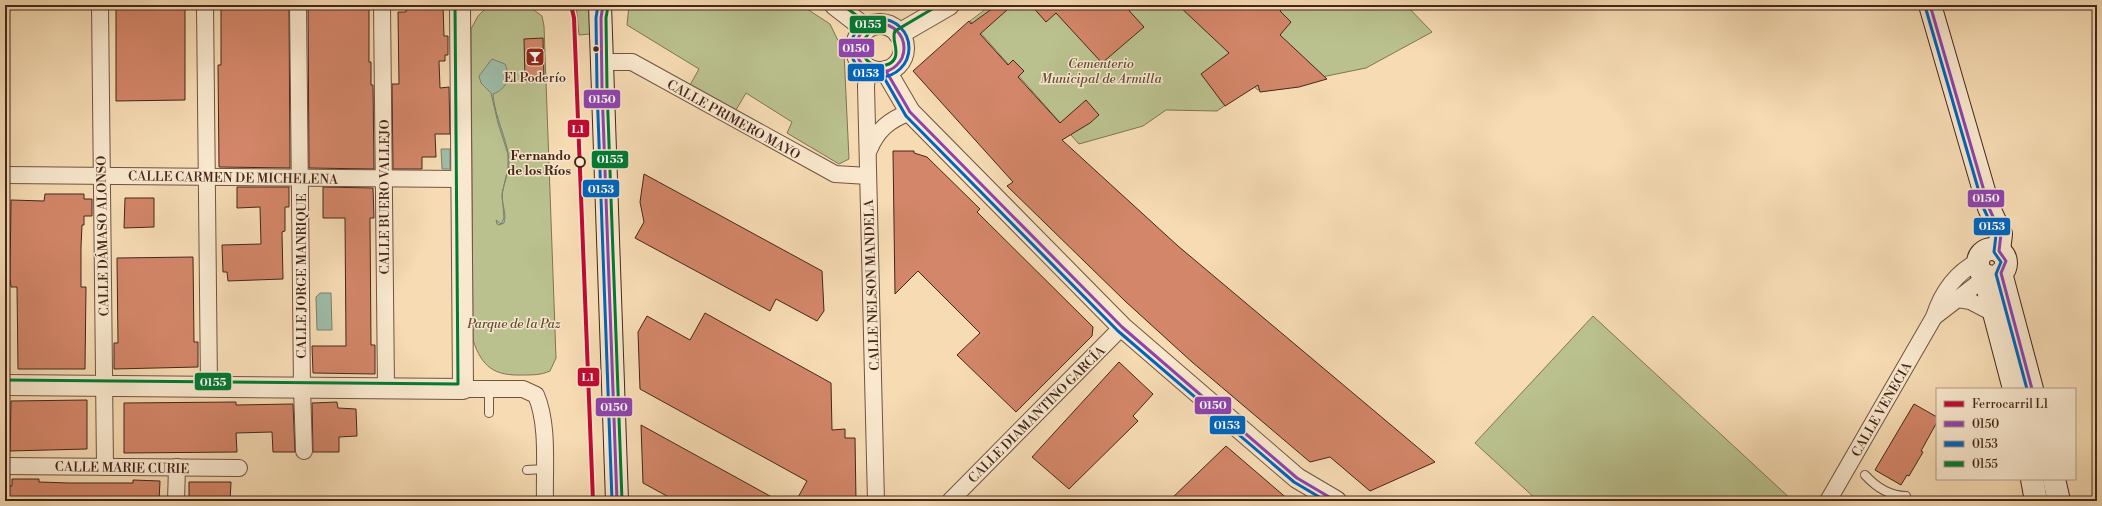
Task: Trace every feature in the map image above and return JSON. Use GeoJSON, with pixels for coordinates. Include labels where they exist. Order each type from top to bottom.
{"type":"FeatureCollection","features":[{"type":"Feature","properties":{"kind":"main road"},"geometry":{"type":"LineString","coordinates":[[1930,5],[1989,208],[2001,234],[1989,264],[1988,290],[2014,388]]}},
{"type":"Feature","properties":{"kind":"main road"},"geometry":{"type":"LineString","coordinates":[[601,9],[601,62],[617,501]]}},
{"type":"Feature","properties":{"kind":"main road"},"geometry":{"type":"LineString","coordinates":[[1989,264],[2032,388]]}},
{"type":"Feature","properties":{"kind":"main road"},"geometry":{"type":"LineString","coordinates":[[2032,480],[2036,501]]}},
{"type":"Feature","properties":{"kind":"main road"},"geometry":{"type":"LineString","coordinates":[[2054,480],[2059,501]]}},
{"type":"Feature","properties":{"kind":"street","name":"CALLE DÁMASO ALONSO"},"geometry":{"type":"LineString","coordinates":[[100,5],[105,467]]}},
{"type":"Feature","properties":{"kind":"street"},"geometry":{"type":"LineString","coordinates":[[205,5],[209,386]]}},
{"type":"Feature","properties":{"kind":"street","name":"CALLE JORGE MANRIQUE"},"geometry":{"type":"LineString","coordinates":[[298,5],[304,451]]}},
{"type":"Feature","properties":{"kind":"street","name":"CALLE BUERO VALLEJO"},"geometry":{"type":"LineString","coordinates":[[382,5],[386,388]]}},
{"type":"Feature","properties":{"kind":"street"},"geometry":{"type":"LineString","coordinates":[[460,5],[463,389]]}},
{"type":"Feature","properties":{"kind":"street"},"geometry":{"type":"LineString","coordinates":[[835,5],[866,29]]}},
{"type":"Feature","properties":{"kind":"street"},"geometry":{"type":"LineString","coordinates":[[899,34],[949,5]]}},
{"type":"Feature","properties":{"kind":"street"},"geometry":{"type":"LineString","coordinates":[[877,70],[897,65],[903,54],[904,46],[899,34],[886,25],[878,24],[866,29],[857,41],[856,50],[859,60],[877,70],[910,112],[1122,327],[1297,478],[1336,501]]}},
{"type":"Feature","properties":{"kind":"street","name":"CALLE PRIMERO MAYO"},"geometry":{"type":"LineString","coordinates":[[601,62],[632,62],[835,174],[868,176]]}},
{"type":"Feature","properties":{"kind":"street","name":"CALLE NELSON MANDELA"},"geometry":{"type":"LineString","coordinates":[[876,501],[866,86],[877,70]]}},
{"type":"Feature","properties":{"kind":"street"},"geometry":{"type":"LineString","coordinates":[[868,152],[881,128],[897,117],[910,112]]}},
{"type":"Feature","properties":{"kind":"street","name":"CALLE CARMEN DE MICHELENA"},"geometry":{"type":"LineString","coordinates":[[5,174],[461,180]]}},
{"type":"Feature","properties":{"kind":"street","name":"CALLE VENECIA"},"geometry":{"type":"LineString","coordinates":[[1934,317],[1977,284],[1989,264]]}},
{"type":"Feature","properties":{"kind":"street","name":"CALLE VENECIA"},"geometry":{"type":"LineString","coordinates":[[1828,501],[1934,317],[1939,301],[1950,283],[1965,268],[1989,264]]}},
{"type":"Feature","properties":{"kind":"street"},"geometry":{"type":"LineString","coordinates":[[1958,299],[1970,301],[1995,314]]}},
{"type":"Feature","properties":{"kind":"street","name":"CALLE DIAMANTINO GARCÍA"},"geometry":{"type":"LineString","coordinates":[[950,501],[1122,327]]}},
{"type":"Feature","properties":{"kind":"street"},"geometry":{"type":"LineString","coordinates":[[5,385],[523,389],[536,395],[542,407],[545,501]]}},
{"type":"Feature","properties":{"kind":"street","name":"CALLE MARIE CURIE"},"geometry":{"type":"LineString","coordinates":[[5,466],[239,468]]}},
{"type":"Feature","properties":{"kind":"street"},"geometry":{"type":"LineString","coordinates":[[176,501],[177,468]]}},
{"type":"Feature","properties":{"kind":"lane"},"geometry":{"type":"LineString","coordinates":[[489,389],[489,413]]}},
{"type":"Feature","properties":{"kind":"lane"},"geometry":{"type":"LineString","coordinates":[[527,470],[544,469]]}},
{"type":"Feature","properties":{"kind":"lane"},"geometry":{"type":"LineString","coordinates":[[1865,475],[1873,484],[1895,496],[1906,496]]}},
{"type":"Feature","properties":{"kind":"green space","name":"Parque de la Paz"},"geometry":{"type":"Polygon","coordinates":[[[489,5],[527,5],[542,16],[544,26],[556,358],[550,371],[530,375],[504,374],[490,368],[481,357],[473,340],[471,29],[478,16],[489,5]]]}},
{"type":"Feature","properties":{"kind":"green space"},"geometry":{"type":"Polygon","coordinates":[[[576,5],[592,5],[590,34],[579,35],[576,5]]]}},
{"type":"Feature","properties":{"kind":"green space"},"geometry":{"type":"Polygon","coordinates":[[[629,5],[801,5],[830,24],[844,53],[849,159],[839,164],[787,133],[792,122],[746,93],[736,110],[690,85],[699,69],[627,25],[629,5]]]}},
{"type":"Feature","properties":{"kind":"green space","name":"Cementerio Municipal de Armilla"},"geometry":{"type":"Polygon","coordinates":[[[991,5],[1317,5],[1322,10],[1326,5],[1406,5],[1432,32],[1366,68],[1258,90],[1253,86],[1217,111],[1166,110],[1143,126],[1079,144],[970,21],[991,5]]]}},
{"type":"Feature","properties":{"kind":"green space"},"geometry":{"type":"Polygon","coordinates":[[[1593,316],[1793,501],[1538,501],[1475,443],[1593,316]]]}},
{"type":"Feature","properties":{"kind":"shaded area"},"geometry":{"type":"Polygon","coordinates":[[[492,59],[505,64],[508,73],[505,86],[493,94],[494,103],[506,144],[508,152],[509,160],[508,169],[504,185],[508,168],[508,154],[498,123],[491,93],[481,83],[479,76],[492,59]]]}},
{"type":"Feature","properties":{"kind":"shaded area"},"geometry":{"type":"Polygon","coordinates":[[[441,149],[450,149],[450,169],[442,169],[441,149]]]}},
{"type":"Feature","properties":{"kind":"shaded area"},"geometry":{"type":"Polygon","coordinates":[[[503,203],[505,220],[504,223],[499,225],[497,224],[496,220],[501,224],[504,218],[503,203]]]}},
{"type":"Feature","properties":{"kind":"shaded area"},"geometry":{"type":"Polygon","coordinates":[[[320,293],[331,293],[332,330],[317,330],[316,297],[320,293]]]}},
{"type":"Feature","properties":{"kind":"building"},"geometry":{"type":"Polygon","coordinates":[[[118,5],[182,5],[182,7],[185,7],[185,100],[116,101],[116,7],[118,7],[118,5]]]}},
{"type":"Feature","properties":{"kind":"building"},"geometry":{"type":"Polygon","coordinates":[[[221,5],[289,5],[290,168],[219,167],[218,65],[221,65],[221,5]]]}},
{"type":"Feature","properties":{"kind":"building"},"geometry":{"type":"Polygon","coordinates":[[[308,5],[369,5],[369,62],[371,62],[371,85],[373,85],[374,169],[309,168],[308,5]]]}},
{"type":"Feature","properties":{"kind":"building"},"geometry":{"type":"Polygon","coordinates":[[[406,5],[443,5],[444,36],[448,36],[448,55],[445,55],[445,61],[439,61],[440,88],[449,87],[450,134],[435,134],[436,157],[422,157],[422,169],[393,169],[392,84],[399,84],[398,12],[406,12],[406,5]]]}},
{"type":"Feature","properties":{"kind":"building"},"geometry":{"type":"Polygon","coordinates":[[[997,5],[1003,5],[1007,10],[980,34],[1008,65],[1013,60],[1024,71],[1018,77],[1060,123],[1086,100],[1099,115],[1090,123],[1062,140],[1178,246],[1435,462],[1370,491],[1330,457],[1310,462],[1192,362],[1125,301],[1007,186],[1013,182],[913,71],[969,21],[971,24],[997,5]]]}},
{"type":"Feature","properties":{"kind":"building"},"geometry":{"type":"Polygon","coordinates":[[[1031,5],[1124,5],[1144,27],[1102,63],[1056,13],[1046,22],[1031,5]]]}},
{"type":"Feature","properties":{"kind":"building"},"geometry":{"type":"Polygon","coordinates":[[[1178,5],[1285,5],[1280,11],[1291,22],[1280,35],[1327,79],[1299,87],[1260,92],[1258,85],[1225,106],[1201,74],[1229,53],[1178,5]]]}},
{"type":"Feature","properties":{"kind":"building"},"geometry":{"type":"Polygon","coordinates":[[[543,38],[544,79],[525,80],[524,39],[543,38]]]}},
{"type":"Feature","properties":{"kind":"building"},"geometry":{"type":"Polygon","coordinates":[[[893,151],[914,151],[914,153],[927,157],[980,209],[977,212],[1093,327],[1092,336],[1016,412],[957,355],[980,333],[918,271],[895,294],[893,151]]]}},
{"type":"Feature","properties":{"kind":"building"},"geometry":{"type":"Polygon","coordinates":[[[644,174],[822,271],[824,311],[817,321],[776,299],[770,311],[635,238],[644,222],[640,202],[644,174]]]}},
{"type":"Feature","properties":{"kind":"building"},"geometry":{"type":"Polygon","coordinates":[[[237,187],[289,187],[289,207],[285,207],[285,231],[282,232],[283,279],[228,281],[227,272],[223,272],[222,245],[261,244],[260,207],[237,208],[237,187]]]}},
{"type":"Feature","properties":{"kind":"building"},"geometry":{"type":"Polygon","coordinates":[[[323,187],[373,188],[374,218],[370,218],[371,345],[375,345],[375,374],[313,373],[312,346],[346,346],[345,218],[323,218],[323,187]]]}},
{"type":"Feature","properties":{"kind":"building"},"geometry":{"type":"Polygon","coordinates":[[[45,194],[84,194],[84,199],[92,199],[92,216],[84,216],[81,247],[81,287],[86,287],[85,369],[18,369],[17,287],[11,287],[10,278],[11,200],[44,201],[45,194]]]}},
{"type":"Feature","properties":{"kind":"building"},"geometry":{"type":"Polygon","coordinates":[[[125,198],[154,198],[154,227],[124,228],[125,198]]]}},
{"type":"Feature","properties":{"kind":"building"},"geometry":{"type":"Polygon","coordinates":[[[193,257],[194,342],[198,342],[198,367],[114,369],[114,343],[118,343],[117,258],[193,257]]]}},
{"type":"Feature","properties":{"kind":"building"},"geometry":{"type":"Polygon","coordinates":[[[705,313],[831,383],[832,430],[845,429],[845,438],[855,438],[856,501],[796,501],[807,481],[640,389],[638,332],[647,316],[690,340],[705,313]]]}},
{"type":"Feature","properties":{"kind":"building"},"geometry":{"type":"Polygon","coordinates":[[[1119,362],[1153,394],[1133,416],[1138,421],[1069,489],[1032,457],[1119,362]]]}},
{"type":"Feature","properties":{"kind":"building"},"geometry":{"type":"Polygon","coordinates":[[[87,400],[87,449],[10,451],[11,401],[87,400]]]}},
{"type":"Feature","properties":{"kind":"building"},"geometry":{"type":"Polygon","coordinates":[[[236,402],[236,405],[293,404],[295,452],[273,452],[272,432],[236,433],[237,452],[124,453],[124,403],[236,402]]]}},
{"type":"Feature","properties":{"kind":"building"},"geometry":{"type":"Polygon","coordinates":[[[337,402],[338,408],[356,409],[357,436],[339,437],[339,452],[313,452],[312,403],[337,402]]]}},
{"type":"Feature","properties":{"kind":"building"},"geometry":{"type":"Polygon","coordinates":[[[1914,404],[1936,416],[1936,424],[1921,451],[1923,452],[1909,476],[1907,475],[1901,485],[1875,470],[1914,404]]]}},
{"type":"Feature","properties":{"kind":"building"},"geometry":{"type":"Polygon","coordinates":[[[641,425],[779,501],[676,501],[643,483],[641,425]]]}},
{"type":"Feature","properties":{"kind":"building"},"geometry":{"type":"Polygon","coordinates":[[[1226,446],[1290,501],[1169,501],[1226,446]]]}},
{"type":"Feature","properties":{"kind":"building"},"geometry":{"type":"Polygon","coordinates":[[[12,479],[39,479],[39,482],[69,483],[133,483],[133,480],[160,481],[159,501],[9,501],[8,486],[12,486],[12,479]]]}},
{"type":"Feature","properties":{"kind":"building"},"geometry":{"type":"Polygon","coordinates":[[[189,482],[231,482],[230,501],[189,501],[189,482]]]}},
{"type":"Feature","properties":{"kind":"rail line","name":"L1"},"geometry":{"type":"LineString","coordinates":[[571,5],[574,18],[593,501]]}},
{"type":"Feature","properties":{"kind":"transit line","name":"0155"},"geometry":{"type":"LineString","coordinates":[[5,380],[458,384],[455,5]]}},
{"type":"Feature","properties":{"kind":"transit line","name":"0153"},"geometry":{"type":"LineString","coordinates":[[598,5],[596,18],[597,88],[612,501]]}},
{"type":"Feature","properties":{"kind":"transit line","name":"0150"},"geometry":{"type":"LineString","coordinates":[[603,5],[601,18],[602,88],[617,501]]}},
{"type":"Feature","properties":{"kind":"transit line","name":"0155"},"geometry":{"type":"LineString","coordinates":[[843,5],[870,26],[869,33],[864,40],[862,47],[864,57],[871,64],[881,66],[890,63],[895,58],[895,31],[939,5]]}},
{"type":"Feature","properties":{"kind":"transit line","name":"0150"},"geometry":{"type":"LineString","coordinates":[[1930,5],[1989,208],[2001,234],[1999,251],[2006,261],[2001,273],[2032,388]]}},
{"type":"Feature","properties":{"kind":"transit line","name":"0155"},"geometry":{"type":"LineString","coordinates":[[608,6],[606,18],[607,88],[622,501]]}},
{"type":"Feature","properties":{"kind":"transit line","name":"0153"},"geometry":{"type":"LineString","coordinates":[[1925,6],[1984,209],[1996,235],[1994,252],[2001,262],[1996,274],[2027,388]]}},
{"type":"Feature","properties":{"kind":"transit line","name":"0153"},"geometry":{"type":"LineString","coordinates":[[880,19],[896,24],[904,32],[909,48],[904,64],[896,72],[880,77],[864,72],[856,64],[851,48],[856,32],[864,24],[880,19]]}},
{"type":"Feature","properties":{"kind":"transit line","name":"0150"},"geometry":{"type":"LineString","coordinates":[[880,24],[889,26],[897,31],[902,39],[904,48],[902,57],[897,65],[889,70],[880,72],[871,70],[863,65],[858,57],[856,48],[858,39],[863,31],[871,26],[880,24]]}},
{"type":"Feature","properties":{"kind":"transit line","name":"0150"},"geometry":{"type":"LineString","coordinates":[[886,71],[910,112],[1122,327],[1297,478],[1336,501]]}},
{"type":"Feature","properties":{"kind":"transit line","name":"0153"},"geometry":{"type":"LineString","coordinates":[[882,74],[906,116],[1118,331],[1294,482],[1326,501]]}},
{"type":"Feature","properties":{"kind":"place","name":"El Poderío"},"geometry":{"type":"Point","coordinates":[535,57]}},
{"type":"Feature","properties":{"kind":"place","name":"Fernando de los Ríos"},"geometry":{"type":"Point","coordinates":[580,162]}}]}
